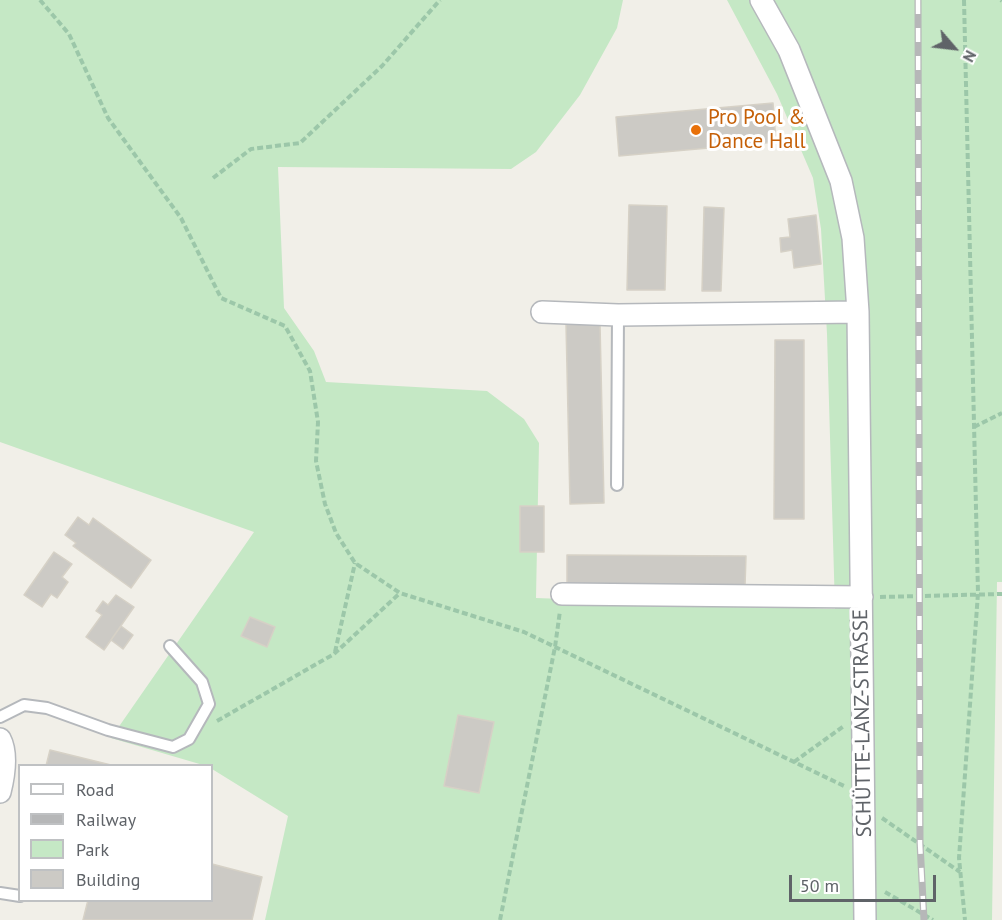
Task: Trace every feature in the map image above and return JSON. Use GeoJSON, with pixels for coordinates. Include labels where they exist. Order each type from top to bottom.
{"type":"FeatureCollection","features":[{"type":"Feature","properties":{"kind":"street","name":"SCHÜTTE-LANZ-STRASSE"},"geometry":{"type":"LineString","coordinates":[[761,0],[789,50],[841,181],[853,238],[858,312],[865,920]]}},
{"type":"Feature","properties":{"kind":"street"},"geometry":{"type":"LineString","coordinates":[[542,312],[618,315],[858,312]]}},
{"type":"Feature","properties":{"kind":"street","name":"SCHÜTTE-LANZ-STRASSE"},"geometry":{"type":"LineString","coordinates":[[562,594],[862,597]]}},
{"type":"Feature","properties":{"kind":"street"},"geometry":{"type":"LineString","coordinates":[[0,739],[3,745],[4,776],[0,792]]}},
{"type":"Feature","properties":{"kind":"lane"},"geometry":{"type":"LineString","coordinates":[[617,485],[618,315]]}},
{"type":"Feature","properties":{"kind":"lane"},"geometry":{"type":"LineString","coordinates":[[0,717],[24,705],[47,708],[108,730],[173,747],[189,739],[210,704],[202,682],[170,646]]}},
{"type":"Feature","properties":{"kind":"lane"},"geometry":{"type":"LineString","coordinates":[[0,893],[18,896]]}},
{"type":"Feature","properties":{"kind":"path"},"geometry":{"type":"LineString","coordinates":[[40,0],[69,34],[108,118],[181,218],[221,298],[285,326],[310,371],[318,422],[316,461],[325,504],[336,533],[355,563],[400,593],[524,632],[793,762],[864,800],[960,873]]}},
{"type":"Feature","properties":{"kind":"path"},"geometry":{"type":"LineString","coordinates":[[964,0],[978,593],[959,858],[964,920]]}},
{"type":"Feature","properties":{"kind":"path"},"geometry":{"type":"LineString","coordinates":[[213,178],[251,149],[300,143],[381,66],[437,1]]}},
{"type":"Feature","properties":{"kind":"path"},"geometry":{"type":"LineString","coordinates":[[974,427],[1002,413]]}},
{"type":"Feature","properties":{"kind":"path"},"geometry":{"type":"LineString","coordinates":[[334,654],[355,563]]}},
{"type":"Feature","properties":{"kind":"path"},"geometry":{"type":"LineString","coordinates":[[189,739],[275,686],[334,654],[400,593]]}},
{"type":"Feature","properties":{"kind":"path"},"geometry":{"type":"LineString","coordinates":[[500,920],[555,647],[562,594]]}},
{"type":"Feature","properties":{"kind":"path"},"geometry":{"type":"LineString","coordinates":[[897,596],[1002,594]]}},
{"type":"Feature","properties":{"kind":"path"},"geometry":{"type":"LineString","coordinates":[[793,762],[863,713]]}},
{"type":"Feature","properties":{"kind":"path"},"geometry":{"type":"LineString","coordinates":[[865,881],[933,920]]}},
{"type":"Feature","properties":{"kind":"green space"},"geometry":{"type":"Polygon","coordinates":[[[0,0],[623,0],[617,28],[580,95],[536,152],[511,169],[278,167],[284,308],[314,351],[326,382],[487,391],[524,419],[539,443],[536,598],[835,609],[827,334],[821,229],[813,178],[777,94],[727,0],[1002,0],[1002,582],[997,582],[992,920],[265,920],[288,816],[213,770],[213,764],[200,764],[111,738],[254,532],[0,442],[0,0]]]}},
{"type":"Feature","properties":{"kind":"building","name":"Pro Pool & Dance Hall"},"geometry":{"type":"Polygon","coordinates":[[[773,103],[776,142],[619,156],[616,117],[773,103]]]}},
{"type":"Feature","properties":{"kind":"building"},"geometry":{"type":"Polygon","coordinates":[[[629,205],[667,206],[665,290],[627,290],[629,205]]]}},
{"type":"Feature","properties":{"kind":"building"},"geometry":{"type":"Polygon","coordinates":[[[704,207],[724,208],[721,291],[702,291],[704,207]]]}},
{"type":"Feature","properties":{"kind":"building"},"geometry":{"type":"Polygon","coordinates":[[[816,215],[821,264],[794,268],[792,250],[781,252],[780,238],[790,237],[788,219],[816,215]]]}},
{"type":"Feature","properties":{"kind":"building"},"geometry":{"type":"Polygon","coordinates":[[[566,324],[600,324],[604,503],[570,504],[566,324]]]}},
{"type":"Feature","properties":{"kind":"building"},"geometry":{"type":"Polygon","coordinates":[[[775,340],[804,340],[804,519],[774,519],[775,340]]]}},
{"type":"Feature","properties":{"kind":"building"},"geometry":{"type":"Polygon","coordinates":[[[520,506],[544,506],[544,552],[520,552],[520,506]]]}},
{"type":"Feature","properties":{"kind":"building"},"geometry":{"type":"Polygon","coordinates":[[[78,517],[89,525],[93,518],[151,560],[131,588],[73,546],[76,543],[65,535],[78,517]]]}},
{"type":"Feature","properties":{"kind":"building"},"geometry":{"type":"Polygon","coordinates":[[[54,552],[72,564],[62,577],[68,582],[57,598],[51,594],[42,607],[24,595],[54,552]]]}},
{"type":"Feature","properties":{"kind":"building"},"geometry":{"type":"Polygon","coordinates":[[[567,555],[746,556],[745,586],[567,584],[567,555]]]}},
{"type":"Feature","properties":{"kind":"building"},"geometry":{"type":"Polygon","coordinates":[[[116,595],[134,607],[104,650],[86,637],[102,615],[96,611],[103,601],[108,605],[116,595]]]}},
{"type":"Feature","properties":{"kind":"building"},"geometry":{"type":"Polygon","coordinates":[[[250,617],[275,627],[267,647],[241,636],[250,617]]]}},
{"type":"Feature","properties":{"kind":"building"},"geometry":{"type":"Polygon","coordinates":[[[121,626],[133,635],[123,649],[111,640],[121,626]]]}},
{"type":"Feature","properties":{"kind":"building"},"geometry":{"type":"Polygon","coordinates":[[[458,715],[494,722],[479,793],[444,786],[458,715]]]}},
{"type":"Feature","properties":{"kind":"building"},"geometry":{"type":"Polygon","coordinates":[[[50,750],[107,764],[46,764],[50,750]]]}},
{"type":"Feature","properties":{"kind":"building"},"geometry":{"type":"Polygon","coordinates":[[[213,864],[262,877],[252,920],[83,920],[88,902],[213,902],[213,864]]]}},
{"type":"Feature","properties":{"kind":"railway"},"geometry":{"type":"LineString","coordinates":[[918,0],[920,843],[924,920]]}},
{"type":"Feature","properties":{"kind":"place","name":"Pro Pool & Dance Hall"},"geometry":{"type":"Point","coordinates":[696,130]}}]}
